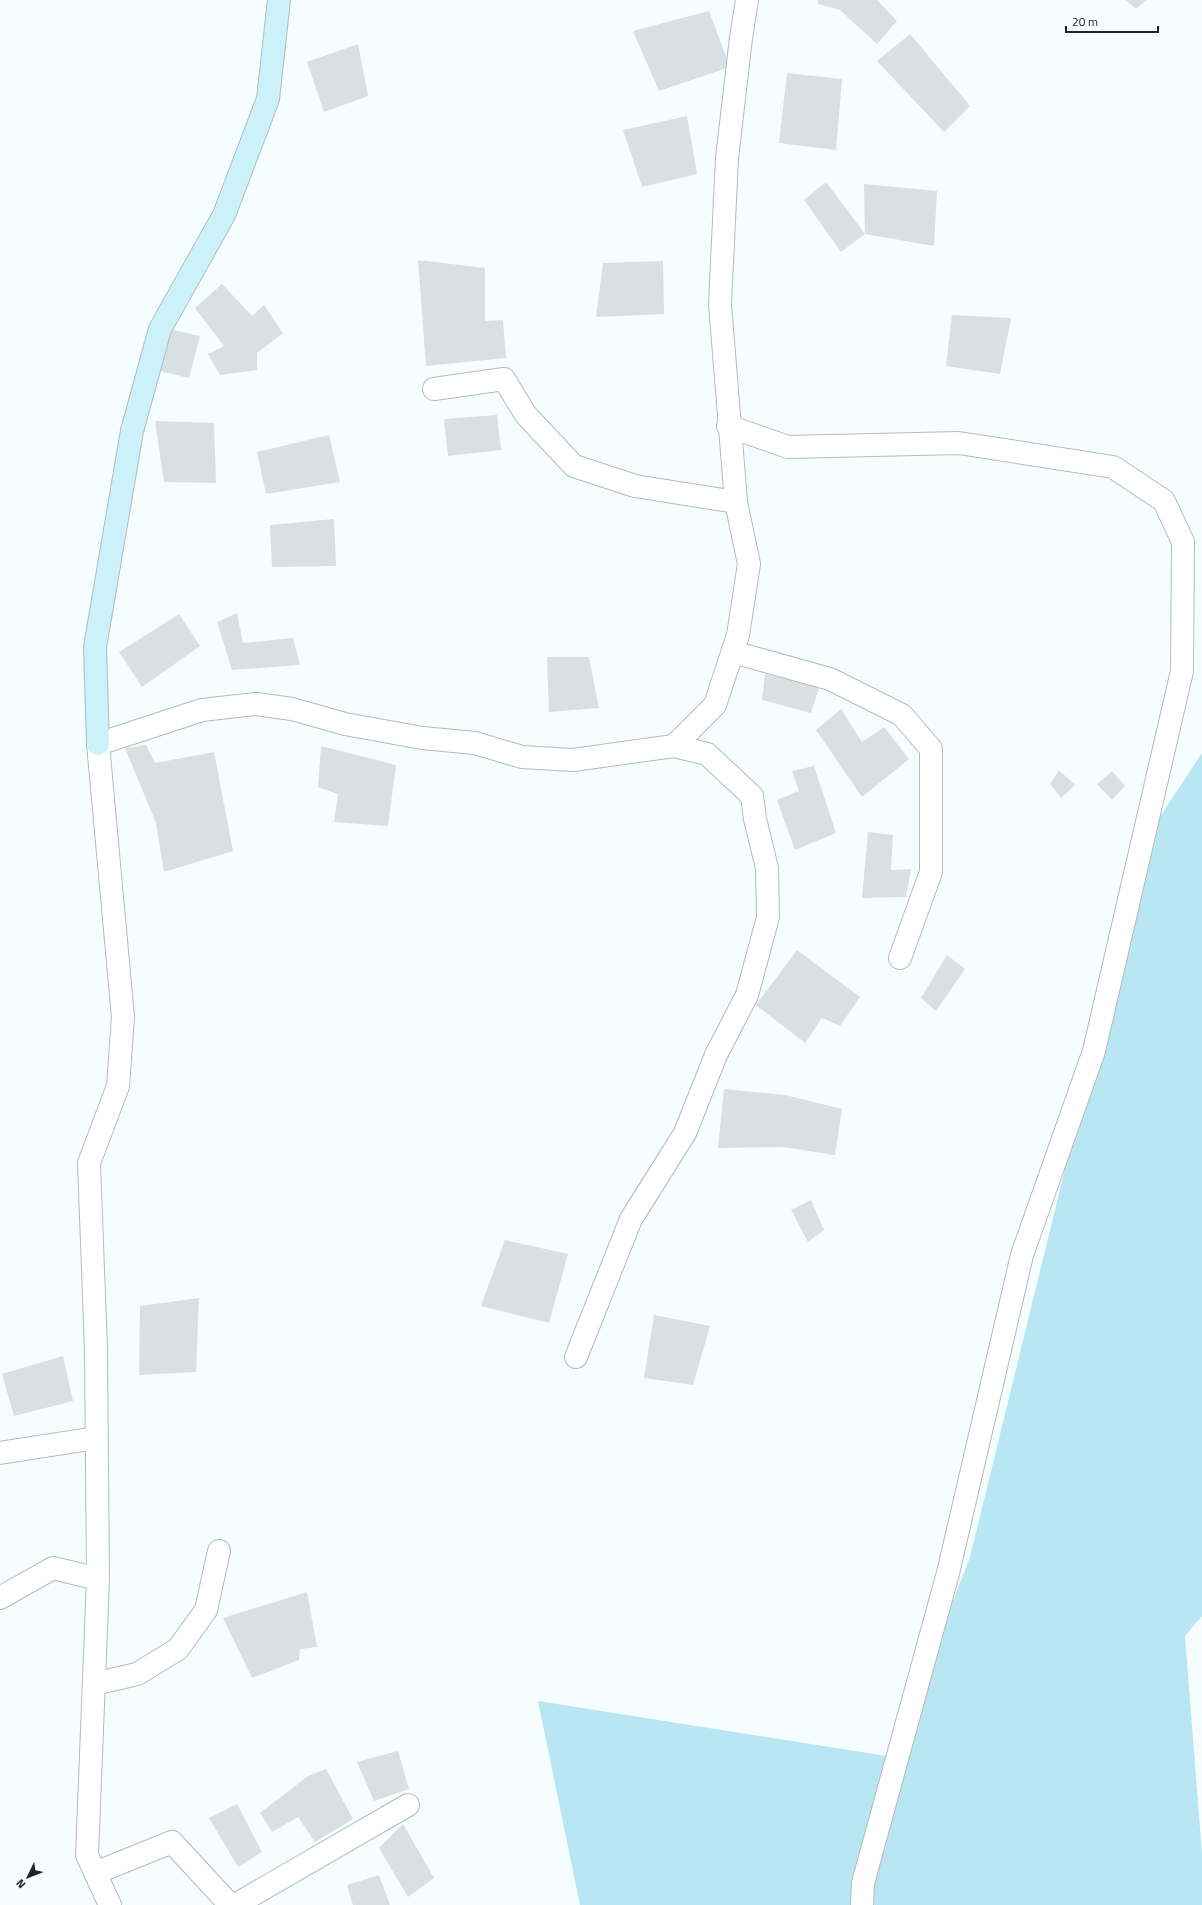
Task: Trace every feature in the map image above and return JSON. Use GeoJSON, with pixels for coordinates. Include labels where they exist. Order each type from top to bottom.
{"type":"FeatureCollection","features":[{"type":"Feature","properties":{"kind":"street"},"geometry":{"type":"LineString","coordinates":[[110,1905],[87,1855],[98,1578],[96,1350],[89,1163],[118,1086],[123,1017],[98,744],[95,647],[132,431],[160,330],[224,215],[268,99],[279,0]]}},
{"type":"Feature","properties":{"kind":"street"},"geometry":{"type":"LineString","coordinates":[[674,746],[715,705],[738,635],[749,564],[736,502],[728,426],[720,304],[728,158],[741,38],[747,0]]}},
{"type":"Feature","properties":{"kind":"street"},"geometry":{"type":"LineString","coordinates":[[434,389],[504,379],[526,415],[574,466],[635,486],[736,502]]}},
{"type":"Feature","properties":{"kind":"street"},"geometry":{"type":"LineString","coordinates":[[728,426],[788,447],[960,443],[1113,466],[1164,501],[1184,542],[1182,671],[1094,1051],[1022,1255],[948,1573],[862,1883],[862,1905]]}},
{"type":"Feature","properties":{"kind":"street"},"geometry":{"type":"LineString","coordinates":[[733,652],[830,679],[902,715],[931,748],[931,872],[900,958]]}},
{"type":"Feature","properties":{"kind":"street"},"geometry":{"type":"LineString","coordinates":[[98,744],[202,710],[256,704],[292,709],[345,724],[422,738],[475,743],[522,757],[573,760],[674,746],[706,754],[752,796],[755,819],[766,868],[768,917],[747,995],[716,1055],[685,1133],[631,1219],[576,1357]]}},
{"type":"Feature","properties":{"kind":"street"},"geometry":{"type":"LineString","coordinates":[[0,1453],[96,1438]]}},
{"type":"Feature","properties":{"kind":"street"},"geometry":{"type":"LineString","coordinates":[[94,1684],[137,1674],[178,1649],[206,1610],[219,1551]]}},
{"type":"Feature","properties":{"kind":"street"},"geometry":{"type":"LineString","coordinates":[[0,1598],[53,1568],[98,1578]]}},
{"type":"Feature","properties":{"kind":"street"},"geometry":{"type":"LineString","coordinates":[[235,1905],[408,1805]]}},
{"type":"Feature","properties":{"kind":"street"},"geometry":{"type":"LineString","coordinates":[[95,1873],[172,1842],[230,1905]]}},
{"type":"Feature","properties":{"kind":"shaded area"},"geometry":{"type":"Polygon","coordinates":[[[1202,753],[1202,1616],[1185,1636],[1202,1854],[1202,1905],[580,1905],[538,1701],[893,1757],[970,1557],[1146,838],[1202,753]]]}},
{"type":"Feature","properties":{"kind":"building"},"geometry":{"type":"Polygon","coordinates":[[[818,0],[877,0],[897,21],[877,44],[840,10],[818,4],[818,0]]]}},
{"type":"Feature","properties":{"kind":"building"},"geometry":{"type":"Polygon","coordinates":[[[1126,0],[1146,0],[1136,9],[1126,0]]]}},
{"type":"Feature","properties":{"kind":"building"},"geometry":{"type":"Polygon","coordinates":[[[709,11],[730,67],[659,91],[633,31],[709,11]]]}},
{"type":"Feature","properties":{"kind":"building"},"geometry":{"type":"Polygon","coordinates":[[[910,34],[970,106],[944,132],[877,61],[910,34]]]}},
{"type":"Feature","properties":{"kind":"building"},"geometry":{"type":"Polygon","coordinates":[[[358,44],[368,96],[324,112],[307,62],[358,44]]]}},
{"type":"Feature","properties":{"kind":"building"},"geometry":{"type":"Polygon","coordinates":[[[787,73],[842,79],[836,150],[779,143],[787,73]]]}},
{"type":"Feature","properties":{"kind":"building"},"geometry":{"type":"Polygon","coordinates":[[[687,116],[697,174],[642,187],[623,130],[687,116]]]}},
{"type":"Feature","properties":{"kind":"building"},"geometry":{"type":"Polygon","coordinates":[[[826,182],[865,234],[841,252],[804,200],[826,182]]]}},
{"type":"Feature","properties":{"kind":"building"},"geometry":{"type":"Polygon","coordinates":[[[864,184],[937,191],[934,246],[865,234],[864,184]]]}},
{"type":"Feature","properties":{"kind":"building"},"geometry":{"type":"Polygon","coordinates":[[[418,260],[485,268],[485,321],[503,320],[506,358],[426,366],[418,260]]]}},
{"type":"Feature","properties":{"kind":"building"},"geometry":{"type":"Polygon","coordinates":[[[663,261],[664,314],[596,317],[603,263],[663,261]]]}},
{"type":"Feature","properties":{"kind":"building"},"geometry":{"type":"Polygon","coordinates":[[[222,284],[252,316],[264,305],[283,333],[257,353],[257,370],[220,375],[208,354],[224,346],[195,308],[222,284]]]}},
{"type":"Feature","properties":{"kind":"building"},"geometry":{"type":"Polygon","coordinates":[[[952,315],[1011,318],[1000,374],[946,366],[952,315]]]}},
{"type":"Feature","properties":{"kind":"building"},"geometry":{"type":"Polygon","coordinates":[[[169,329],[200,336],[189,378],[156,370],[169,329]]]}},
{"type":"Feature","properties":{"kind":"building"},"geometry":{"type":"Polygon","coordinates":[[[497,415],[501,450],[448,456],[444,419],[497,415]]]}},
{"type":"Feature","properties":{"kind":"building"},"geometry":{"type":"Polygon","coordinates":[[[155,421],[214,423],[216,483],[164,482],[155,421]]]}},
{"type":"Feature","properties":{"kind":"building"},"geometry":{"type":"Polygon","coordinates":[[[329,435],[340,482],[266,494],[257,452],[329,435]]]}},
{"type":"Feature","properties":{"kind":"building"},"geometry":{"type":"Polygon","coordinates":[[[334,519],[336,566],[272,567],[270,525],[334,519]]]}},
{"type":"Feature","properties":{"kind":"building"},"geometry":{"type":"Polygon","coordinates":[[[237,613],[243,643],[293,638],[300,665],[232,670],[217,622],[237,613]]]}},
{"type":"Feature","properties":{"kind":"building"},"geometry":{"type":"Polygon","coordinates":[[[179,614],[200,646],[142,687],[119,652],[179,614]]]}},
{"type":"Feature","properties":{"kind":"building"},"geometry":{"type":"Polygon","coordinates":[[[547,657],[589,657],[599,708],[549,712],[547,657]]]}},
{"type":"Feature","properties":{"kind":"building"},"geometry":{"type":"Polygon","coordinates":[[[765,674],[819,687],[811,713],[762,700],[765,674]]]}},
{"type":"Feature","properties":{"kind":"building"},"geometry":{"type":"Polygon","coordinates":[[[841,709],[862,742],[884,727],[909,759],[862,797],[816,730],[841,709]]]}},
{"type":"Feature","properties":{"kind":"building"},"geometry":{"type":"Polygon","coordinates":[[[146,745],[155,763],[214,752],[233,851],[164,872],[156,823],[125,748],[146,745]]]}},
{"type":"Feature","properties":{"kind":"building"},"geometry":{"type":"Polygon","coordinates":[[[321,746],[396,765],[388,826],[334,822],[338,794],[318,787],[321,746]]]}},
{"type":"Feature","properties":{"kind":"building"},"geometry":{"type":"Polygon","coordinates":[[[814,766],[836,833],[795,850],[777,800],[799,791],[792,771],[814,766]]]}},
{"type":"Feature","properties":{"kind":"building"},"geometry":{"type":"Polygon","coordinates":[[[1059,770],[1075,785],[1061,798],[1050,784],[1059,770]]]}},
{"type":"Feature","properties":{"kind":"building"},"geometry":{"type":"Polygon","coordinates":[[[1112,771],[1125,786],[1112,800],[1097,784],[1112,771]]]}},
{"type":"Feature","properties":{"kind":"building"},"geometry":{"type":"Polygon","coordinates":[[[868,832],[893,835],[891,870],[911,869],[906,897],[862,898],[868,832]]]}},
{"type":"Feature","properties":{"kind":"building"},"geometry":{"type":"Polygon","coordinates":[[[797,950],[860,997],[840,1026],[822,1018],[805,1043],[756,1005],[797,950]]]}},
{"type":"Feature","properties":{"kind":"building"},"geometry":{"type":"Polygon","coordinates":[[[947,955],[965,969],[936,1011],[921,998],[947,955]]]}},
{"type":"Feature","properties":{"kind":"building"},"geometry":{"type":"Polygon","coordinates":[[[724,1089],[785,1095],[842,1109],[835,1155],[783,1147],[718,1148],[724,1089]]]}},
{"type":"Feature","properties":{"kind":"building"},"geometry":{"type":"Polygon","coordinates":[[[811,1200],[824,1230],[808,1242],[791,1210],[811,1200]]]}},
{"type":"Feature","properties":{"kind":"building"},"geometry":{"type":"Polygon","coordinates":[[[505,1240],[568,1254],[549,1323],[481,1306],[505,1240]]]}},
{"type":"Feature","properties":{"kind":"building"},"geometry":{"type":"Polygon","coordinates":[[[199,1298],[196,1372],[139,1375],[140,1306],[199,1298]]]}},
{"type":"Feature","properties":{"kind":"building"},"geometry":{"type":"Polygon","coordinates":[[[654,1315],[710,1326],[693,1385],[644,1378],[654,1315]]]}},
{"type":"Feature","properties":{"kind":"building"},"geometry":{"type":"Polygon","coordinates":[[[63,1356],[73,1401],[14,1416],[2,1374],[63,1356]]]}},
{"type":"Feature","properties":{"kind":"building"},"geometry":{"type":"Polygon","coordinates":[[[307,1592],[317,1647],[300,1649],[299,1660],[252,1678],[223,1618],[307,1592]]]}},
{"type":"Feature","properties":{"kind":"building"},"geometry":{"type":"Polygon","coordinates":[[[398,1751],[409,1789],[374,1801],[357,1762],[398,1751]]]}},
{"type":"Feature","properties":{"kind":"building"},"geometry":{"type":"Polygon","coordinates":[[[326,1769],[353,1819],[315,1842],[298,1817],[272,1832],[260,1813],[308,1776],[326,1769]]]}},
{"type":"Feature","properties":{"kind":"building"},"geometry":{"type":"Polygon","coordinates":[[[237,1804],[262,1852],[238,1867],[209,1818],[237,1804]]]}},
{"type":"Feature","properties":{"kind":"building"},"geometry":{"type":"Polygon","coordinates":[[[403,1824],[434,1878],[408,1897],[379,1848],[403,1824]]]}},
{"type":"Feature","properties":{"kind":"building"},"geometry":{"type":"Polygon","coordinates":[[[379,1875],[390,1905],[353,1905],[347,1885],[379,1875]]]}}]}
